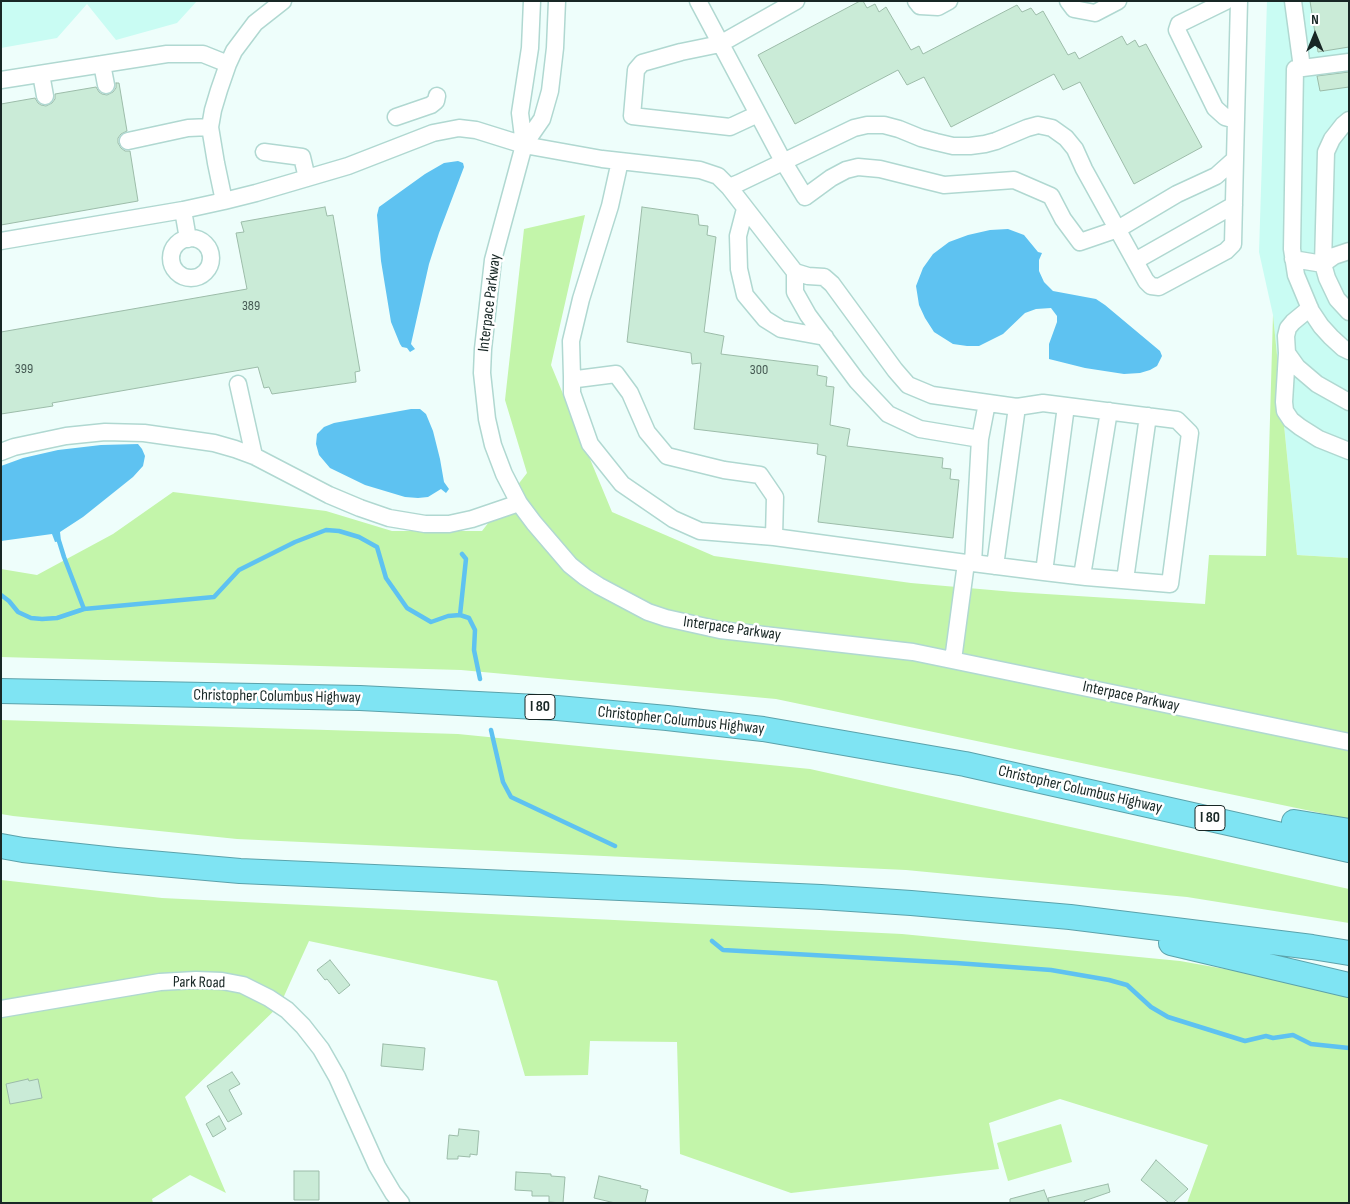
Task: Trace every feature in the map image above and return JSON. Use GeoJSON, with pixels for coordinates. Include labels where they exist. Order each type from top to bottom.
{"type":"FeatureCollection","features":[{"type":"Feature","properties":{"kind":"highway","name":"Christopher Columbus Highway"},"geometry":{"type":"LineString","coordinates":[[1,691],[360,698],[558,708],[763,729],[965,764],[1349,850]]}},
{"type":"Feature","properties":{"kind":"highway"},"geometry":{"type":"LineString","coordinates":[[1072,788],[1349,831]]}},
{"type":"Feature","properties":{"kind":"highway"},"geometry":{"type":"LineString","coordinates":[[1,846],[116,860],[240,871],[822,897],[910,903],[1070,917],[1349,953]]}},
{"type":"Feature","properties":{"kind":"highway"},"geometry":{"type":"LineString","coordinates":[[1070,917],[1349,985]]}},
{"type":"Feature","properties":{"kind":"street"},"geometry":{"type":"LineString","coordinates":[[224,201],[210,127],[213,110],[234,51],[255,23],[283,1]]}},
{"type":"Feature","properties":{"kind":"street","name":"Interpace Parkway"},"geometry":{"type":"LineString","coordinates":[[524,145],[520,113],[530,48],[532,1]]}},
{"type":"Feature","properties":{"kind":"street","name":"Interpace Parkway"},"geometry":{"type":"LineString","coordinates":[[557,1],[555,48],[550,91],[542,119],[524,145],[493,260],[482,373],[487,419],[493,445],[504,474],[519,503],[570,565],[599,586],[648,612],[666,618],[720,630],[912,652],[1349,742]]}},
{"type":"Feature","properties":{"kind":"street"},"geometry":{"type":"LineString","coordinates":[[698,1],[783,161],[805,197],[831,178],[846,170],[858,167],[880,169],[944,185],[1014,180],[1051,196],[1080,242],[1118,230],[1177,194],[1216,176],[1235,158]]}},
{"type":"Feature","properties":{"kind":"street"},"geometry":{"type":"LineString","coordinates":[[758,114],[730,127],[632,116],[636,70],[642,63],[720,44],[796,1]]}},
{"type":"Feature","properties":{"kind":"street"},"geometry":{"type":"LineString","coordinates":[[916,1],[920,6],[938,7],[948,1]]}},
{"type":"Feature","properties":{"kind":"street"},"geometry":{"type":"LineString","coordinates":[[1068,1],[1074,9],[1094,13],[1118,1]]}},
{"type":"Feature","properties":{"kind":"street"},"geometry":{"type":"LineString","coordinates":[[1226,1],[1179,24],[1177,30],[1215,108],[1225,117],[1236,120]]}},
{"type":"Feature","properties":{"kind":"street"},"geometry":{"type":"LineString","coordinates":[[729,187],[854,128],[867,125],[884,125],[921,138],[953,146],[985,144],[1038,125],[1052,128],[1066,138],[1075,149],[1084,169],[1146,280],[1152,286],[1159,287],[1226,251],[1233,244],[1239,1]]}},
{"type":"Feature","properties":{"kind":"street"},"geometry":{"type":"LineString","coordinates":[[1293,1],[1302,68]]}},
{"type":"Feature","properties":{"kind":"street"},"geometry":{"type":"LineString","coordinates":[[1,80],[167,54],[203,54],[228,64]]}},
{"type":"Feature","properties":{"kind":"street"},"geometry":{"type":"LineString","coordinates":[[1349,62],[1295,69],[1292,249],[1296,275],[1310,308],[1321,326],[1343,348],[1349,351]]}},
{"type":"Feature","properties":{"kind":"street"},"geometry":{"type":"LineString","coordinates":[[102,64],[106,85]]}},
{"type":"Feature","properties":{"kind":"street"},"geometry":{"type":"LineString","coordinates":[[41,74],[45,96]]}},
{"type":"Feature","properties":{"kind":"street"},"geometry":{"type":"LineString","coordinates":[[396,117],[430,105],[436,101],[437,96]]}},
{"type":"Feature","properties":{"kind":"street"},"geometry":{"type":"LineString","coordinates":[[1348,309],[1337,299],[1323,264],[1326,152],[1332,139],[1349,120]]}},
{"type":"Feature","properties":{"kind":"street"},"geometry":{"type":"LineString","coordinates":[[128,141],[188,128],[210,127]]}},
{"type":"Feature","properties":{"kind":"street"},"geometry":{"type":"LineString","coordinates":[[1,241],[183,210],[224,201],[348,166],[433,132],[459,128],[476,130],[524,145],[620,161],[700,170],[718,176],[729,187],[795,272],[808,276],[824,277],[832,284],[908,384],[932,395],[1016,407],[1043,403],[1177,420],[1190,433],[1170,584],[1044,572],[774,538],[700,531],[673,519],[622,484],[590,444],[572,393],[571,342],[581,299],[610,206],[620,161]]}},
{"type":"Feature","properties":{"kind":"street"},"geometry":{"type":"LineString","coordinates":[[264,152],[302,157],[307,178]]}},
{"type":"Feature","properties":{"kind":"street"},"geometry":{"type":"LineString","coordinates":[[1135,261],[1234,205]]}},
{"type":"Feature","properties":{"kind":"street"},"geometry":{"type":"LineString","coordinates":[[745,209],[738,236],[739,269],[745,295],[765,319],[781,329],[824,337]]}},
{"type":"Feature","properties":{"kind":"street"},"geometry":{"type":"LineString","coordinates":[[183,210],[188,239]]}},
{"type":"Feature","properties":{"kind":"street"},"geometry":{"type":"LineString","coordinates":[[1293,259],[1323,264],[1334,256],[1349,251]]}},
{"type":"Feature","properties":{"kind":"street"},"geometry":{"type":"LineString","coordinates":[[795,272],[795,292],[808,314],[856,381],[888,414],[920,429],[980,439]]}},
{"type":"Feature","properties":{"kind":"street"},"geometry":{"type":"LineString","coordinates":[[1310,308],[1293,322],[1288,328],[1286,336],[1287,353],[1284,402],[1286,411],[1291,420],[1300,427],[1319,439],[1349,451]]}},
{"type":"Feature","properties":{"kind":"street"},"geometry":{"type":"LineString","coordinates":[[1287,353],[1297,367],[1318,384],[1349,402]]}},
{"type":"Feature","properties":{"kind":"street"},"geometry":{"type":"LineString","coordinates":[[572,377],[577,379],[616,374],[630,393],[647,432],[667,456],[724,470],[760,475],[775,497],[774,538]]}},
{"type":"Feature","properties":{"kind":"street"},"geometry":{"type":"LineString","coordinates":[[238,384],[254,456]]}},
{"type":"Feature","properties":{"kind":"street"},"geometry":{"type":"LineString","coordinates":[[953,660],[970,563],[980,439],[987,403]]}},
{"type":"Feature","properties":{"kind":"street"},"geometry":{"type":"LineString","coordinates":[[1044,572],[1066,406]]}},
{"type":"Feature","properties":{"kind":"street"},"geometry":{"type":"LineString","coordinates":[[995,566],[1016,407]]}},
{"type":"Feature","properties":{"kind":"street"},"geometry":{"type":"LineString","coordinates":[[1082,576],[1109,412]]}},
{"type":"Feature","properties":{"kind":"street"},"geometry":{"type":"LineString","coordinates":[[1125,580],[1148,416]]}},
{"type":"Feature","properties":{"kind":"street"},"geometry":{"type":"LineString","coordinates":[[1,452],[14,447],[66,436],[105,432],[144,433],[214,443],[254,456],[329,495],[389,518],[425,524],[449,524],[472,519],[519,503]]}},
{"type":"Feature","properties":{"kind":"street","name":"Park Road"},"geometry":{"type":"LineString","coordinates":[[1,1009],[160,982],[222,980],[243,985],[269,998],[287,1010],[303,1026],[321,1049],[337,1077],[377,1166],[401,1203]]}},
{"type":"Feature","properties":{"kind":"shaded area"},"geometry":{"type":"Polygon","coordinates":[[[1,1],[197,1],[177,23],[116,40],[87,4],[57,38],[1,48],[1,1]]]}},
{"type":"Feature","properties":{"kind":"shaded area"},"geometry":{"type":"Polygon","coordinates":[[[1267,1],[1349,1],[1349,558],[1297,555],[1273,315],[1259,252],[1267,1]]]}},
{"type":"Feature","properties":{"kind":"green space"},"geometry":{"type":"Polygon","coordinates":[[[585,215],[551,365],[612,512],[714,556],[911,583],[1014,592],[1205,604],[1209,555],[1266,556],[1273,315],[1297,555],[1349,558],[1349,819],[776,699],[461,670],[1,657],[1,569],[37,575],[113,534],[173,492],[326,511],[392,531],[482,531],[527,473],[505,400],[524,229],[585,215]]]}},
{"type":"Feature","properties":{"kind":"green space"},"geometry":{"type":"Polygon","coordinates":[[[1,720],[458,734],[810,769],[1349,889],[1349,923],[1187,897],[906,870],[237,839],[13,816],[1,814],[1,720]]]}},
{"type":"Feature","properties":{"kind":"green space"},"geometry":{"type":"Polygon","coordinates":[[[1,880],[162,898],[902,934],[1180,961],[1349,991],[1349,1203],[1187,1203],[1208,1145],[1060,1099],[989,1123],[999,1169],[791,1193],[680,1154],[677,1042],[590,1041],[588,1075],[525,1076],[497,981],[309,941],[280,1005],[185,1097],[226,1193],[190,1175],[152,1199],[153,1203],[1,1203],[1,880]]]}},
{"type":"Feature","properties":{"kind":"green space"},"geometry":{"type":"Polygon","coordinates":[[[1061,1124],[1072,1162],[1008,1181],[997,1143],[1061,1124]]]}},
{"type":"Feature","properties":{"kind":"water"},"geometry":{"type":"Polygon","coordinates":[[[458,161],[463,163],[464,167],[429,264],[411,344],[415,349],[410,352],[400,344],[391,322],[381,261],[377,215],[379,207],[425,174],[444,163],[458,161]]]}},
{"type":"Feature","properties":{"kind":"water"},"geometry":{"type":"Polygon","coordinates":[[[1008,229],[1024,235],[1038,252],[1042,253],[1039,260],[1039,271],[1044,282],[1053,291],[1096,299],[1105,305],[1160,351],[1162,356],[1157,366],[1140,373],[1124,374],[1085,368],[1049,359],[1049,344],[1057,322],[1057,316],[1051,308],[1036,309],[1025,313],[1003,334],[979,346],[953,344],[934,332],[919,305],[916,286],[923,268],[933,254],[949,242],[990,230],[1008,229]]]}},
{"type":"Feature","properties":{"kind":"water"},"geometry":{"type":"Polygon","coordinates":[[[420,409],[426,414],[433,431],[444,482],[449,489],[446,493],[441,489],[428,497],[405,497],[365,485],[330,468],[319,455],[316,444],[317,434],[324,427],[334,423],[420,409]]]}},
{"type":"Feature","properties":{"kind":"water"},"geometry":{"type":"Polygon","coordinates":[[[138,444],[145,456],[143,466],[133,477],[83,517],[60,532],[61,541],[55,542],[52,534],[1,541],[1,466],[23,458],[58,450],[101,445],[138,444]]]}},
{"type":"Feature","properties":{"kind":"building"},"geometry":{"type":"Polygon","coordinates":[[[863,1],[867,8],[875,4],[879,12],[886,7],[911,50],[919,46],[923,54],[1017,5],[1022,12],[1031,8],[1036,15],[1043,11],[1068,55],[1075,52],[1079,59],[1122,36],[1127,45],[1135,40],[1139,47],[1146,44],[1202,147],[1134,184],[1080,82],[1063,90],[1054,74],[951,127],[924,77],[907,85],[898,70],[795,124],[758,55],[863,1]]]}},
{"type":"Feature","properties":{"kind":"building"},"geometry":{"type":"Polygon","coordinates":[[[1310,1],[1349,1],[1349,47],[1318,52],[1310,1]]]}},
{"type":"Feature","properties":{"kind":"building"},"geometry":{"type":"Polygon","coordinates":[[[1349,72],[1349,87],[1320,91],[1317,76],[1349,72]]]}},
{"type":"Feature","properties":{"kind":"building"},"geometry":{"type":"Polygon","coordinates":[[[116,83],[119,83],[127,131],[118,138],[118,143],[125,151],[130,151],[138,201],[1,225],[1,104],[35,98],[38,103],[46,106],[55,99],[55,94],[96,87],[99,92],[107,95],[116,88],[116,83]]]}},
{"type":"Feature","properties":{"kind":"building"},"geometry":{"type":"Polygon","coordinates":[[[325,207],[327,216],[333,215],[360,371],[355,372],[356,382],[272,394],[269,387],[264,388],[258,367],[52,403],[53,406],[1,414],[1,332],[247,289],[236,233],[244,232],[241,222],[325,207]]]}},
{"type":"Feature","properties":{"kind":"building"},"geometry":{"type":"Polygon","coordinates":[[[642,207],[698,215],[699,225],[708,226],[707,235],[716,237],[704,332],[724,336],[721,354],[818,366],[817,375],[827,377],[826,386],[834,387],[830,425],[850,429],[847,446],[943,458],[942,468],[951,469],[950,479],[959,480],[953,538],[818,522],[826,456],[817,454],[818,444],[694,429],[701,363],[692,364],[691,353],[627,342],[642,207]]]}},
{"type":"Feature","properties":{"kind":"building"},"geometry":{"type":"Polygon","coordinates":[[[330,960],[350,985],[339,994],[317,970],[330,960]]]}},
{"type":"Feature","properties":{"kind":"building"},"geometry":{"type":"Polygon","coordinates":[[[383,1044],[425,1048],[423,1070],[381,1066],[383,1044]]]}},
{"type":"Feature","properties":{"kind":"building"},"geometry":{"type":"Polygon","coordinates":[[[232,1072],[240,1084],[229,1090],[242,1114],[228,1122],[207,1086],[232,1072]]]}},
{"type":"Feature","properties":{"kind":"building"},"geometry":{"type":"Polygon","coordinates":[[[28,1079],[29,1081],[38,1079],[42,1098],[10,1104],[6,1084],[28,1079]]]}},
{"type":"Feature","properties":{"kind":"building"},"geometry":{"type":"Polygon","coordinates":[[[219,1116],[226,1129],[213,1137],[206,1124],[219,1116]]]}},
{"type":"Feature","properties":{"kind":"building"},"geometry":{"type":"Polygon","coordinates":[[[459,1129],[479,1131],[477,1155],[470,1154],[470,1157],[458,1156],[458,1159],[447,1159],[449,1135],[458,1136],[459,1129]]]}},
{"type":"Feature","properties":{"kind":"building"},"geometry":{"type":"Polygon","coordinates":[[[1156,1160],[1188,1189],[1173,1203],[1169,1203],[1141,1180],[1156,1160]]]}},
{"type":"Feature","properties":{"kind":"building"},"geometry":{"type":"Polygon","coordinates":[[[294,1171],[319,1171],[319,1200],[294,1200],[294,1171]]]}},
{"type":"Feature","properties":{"kind":"building"},"geometry":{"type":"Polygon","coordinates":[[[516,1172],[551,1174],[551,1176],[565,1177],[563,1203],[549,1202],[549,1196],[532,1196],[532,1191],[515,1190],[516,1172]]]}},
{"type":"Feature","properties":{"kind":"building"},"geometry":{"type":"Polygon","coordinates":[[[599,1176],[641,1186],[640,1188],[648,1190],[645,1203],[615,1203],[594,1198],[599,1176]]]}},
{"type":"Feature","properties":{"kind":"building"},"geometry":{"type":"Polygon","coordinates":[[[1108,1184],[1110,1192],[1084,1201],[1085,1203],[1049,1203],[1048,1198],[1108,1184]]]}},
{"type":"Feature","properties":{"kind":"building"},"geometry":{"type":"Polygon","coordinates":[[[1044,1190],[1049,1203],[1010,1203],[1010,1199],[1044,1190]]]}},
{"type":"Feature","properties":{"kind":"waterway"},"geometry":{"type":"LineString","coordinates":[[1,595],[18,612],[31,618],[42,619],[57,618],[84,609],[214,597],[239,570],[295,542],[326,530],[339,531],[359,537],[377,547],[386,578],[407,608],[431,622],[448,616],[460,615],[469,618],[475,630],[474,650],[480,679]]}},
{"type":"Feature","properties":{"kind":"waterway"},"geometry":{"type":"LineString","coordinates":[[59,541],[84,609]]}},
{"type":"Feature","properties":{"kind":"waterway"},"geometry":{"type":"LineString","coordinates":[[460,615],[466,559],[462,554]]}},
{"type":"Feature","properties":{"kind":"waterway"},"geometry":{"type":"LineString","coordinates":[[491,730],[503,782],[511,797],[615,846]]}},
{"type":"Feature","properties":{"kind":"waterway"},"geometry":{"type":"LineString","coordinates":[[712,941],[723,950],[1051,970],[1127,985],[1151,1007],[1168,1017],[1245,1041],[1266,1036],[1273,1038],[1293,1035],[1311,1044],[1349,1048]]}}]}
